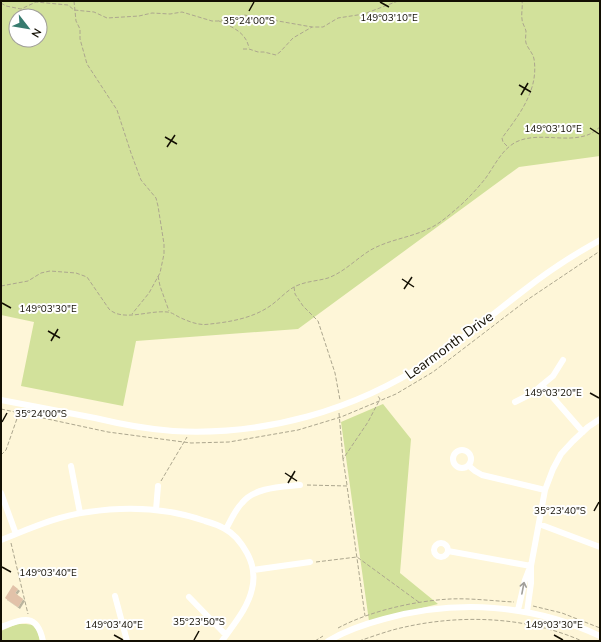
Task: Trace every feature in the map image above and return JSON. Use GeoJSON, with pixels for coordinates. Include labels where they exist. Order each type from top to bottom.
{"type":"FeatureCollection","features":[{"type":"Feature","properties":{"kind":"street","name":"Learmonth Drive"},"geometry":{"type":"LineString","coordinates":[[1,400],[119,423],[159,429],[190,431],[236,430],[268,426],[318,415],[376,392],[434,359],[537,280],[600,240]]}},
{"type":"Feature","properties":{"kind":"street"},"geometry":{"type":"LineString","coordinates":[[515,402],[533,393],[553,376],[563,360]]}},
{"type":"Feature","properties":{"kind":"street"},"geometry":{"type":"LineString","coordinates":[[542,385],[583,432]]}},
{"type":"Feature","properties":{"kind":"street"},"geometry":{"type":"LineString","coordinates":[[528,612],[531,566],[545,490],[552,469],[561,454],[572,441],[600,419]]}},
{"type":"Feature","properties":{"kind":"street"},"geometry":{"type":"LineString","coordinates":[[71,466],[80,513]]}},
{"type":"Feature","properties":{"kind":"street"},"geometry":{"type":"LineString","coordinates":[[469,466],[475,472],[545,490]]}},
{"type":"Feature","properties":{"kind":"street"},"geometry":{"type":"LineString","coordinates":[[226,529],[242,502],[253,494],[267,489],[300,485]]}},
{"type":"Feature","properties":{"kind":"street"},"geometry":{"type":"LineString","coordinates":[[156,510],[158,486]]}},
{"type":"Feature","properties":{"kind":"street"},"geometry":{"type":"LineString","coordinates":[[1,493],[16,534]]}},
{"type":"Feature","properties":{"kind":"street"},"geometry":{"type":"LineString","coordinates":[[1,540],[58,519],[80,513],[117,509],[156,510],[198,519],[226,529],[244,547],[250,558],[253,570],[253,587],[249,598],[222,641]]}},
{"type":"Feature","properties":{"kind":"street"},"geometry":{"type":"LineString","coordinates":[[539,524],[600,547]]}},
{"type":"Feature","properties":{"kind":"street"},"geometry":{"type":"LineString","coordinates":[[448,551],[531,566]]}},
{"type":"Feature","properties":{"kind":"street"},"geometry":{"type":"LineString","coordinates":[[253,570],[310,562]]}},
{"type":"Feature","properties":{"kind":"street"},"geometry":{"type":"LineString","coordinates":[[518,610],[525,580],[531,566]]}},
{"type":"Feature","properties":{"kind":"street"},"geometry":{"type":"LineString","coordinates":[[115,596],[127,641]]}},
{"type":"Feature","properties":{"kind":"street"},"geometry":{"type":"LineString","coordinates":[[189,596],[226,635]]}},
{"type":"Feature","properties":{"kind":"street"},"geometry":{"type":"LineString","coordinates":[[328,641],[343,637],[367,624],[404,613],[438,608],[474,607],[528,612],[564,622],[600,636]]}},
{"type":"Feature","properties":{"kind":"street"},"geometry":{"type":"LineString","coordinates":[[1,627],[20,620],[30,620],[40,629],[43,641]]}},
{"type":"Feature","properties":{"kind":"path"},"geometry":{"type":"LineString","coordinates":[[74,1],[76,21],[80,29],[80,39],[87,64],[117,110],[141,180],[156,198],[157,202],[164,244],[164,254],[158,275],[149,293],[132,315]]}},
{"type":"Feature","properties":{"kind":"path"},"geometry":{"type":"LineString","coordinates":[[1,3],[6,6],[21,9],[36,2],[68,5],[74,10],[94,12],[107,18],[139,16],[152,13],[170,14],[182,12],[212,21],[244,15],[312,27],[323,27],[338,18],[364,14],[398,1]]}},
{"type":"Feature","properties":{"kind":"path"},"geometry":{"type":"LineString","coordinates":[[508,147],[503,142],[502,138],[525,105],[531,92],[536,74],[534,57],[526,41],[526,29],[522,19],[522,1]]}},
{"type":"Feature","properties":{"kind":"path"},"geometry":{"type":"LineString","coordinates":[[218,21],[237,29],[246,40],[249,49]]}},
{"type":"Feature","properties":{"kind":"path"},"geometry":{"type":"LineString","coordinates":[[242,49],[249,49],[276,55],[293,38],[312,27]]}},
{"type":"Feature","properties":{"kind":"path"},"geometry":{"type":"LineString","coordinates":[[1,286],[28,281],[41,273],[50,271],[76,273],[87,277],[113,313],[121,316],[152,311],[169,312],[195,324],[208,325],[246,317],[259,313],[294,287],[304,282],[328,278],[342,271],[369,251],[429,229],[455,210],[470,196],[485,180],[508,147],[523,140],[582,136],[591,134],[600,127]]}},
{"type":"Feature","properties":{"kind":"path"},"geometry":{"type":"LineString","coordinates":[[1,409],[108,432],[184,442],[229,442],[298,430],[339,418],[396,394],[433,372],[527,300],[600,251]]}},
{"type":"Feature","properties":{"kind":"path"},"geometry":{"type":"LineString","coordinates":[[158,275],[160,286],[169,312]]}},
{"type":"Feature","properties":{"kind":"path"},"geometry":{"type":"LineString","coordinates":[[294,287],[295,294],[303,306],[318,321],[335,372],[340,398],[339,418],[343,459],[367,624]]}},
{"type":"Feature","properties":{"kind":"path"},"geometry":{"type":"LineString","coordinates":[[343,459],[368,422],[380,399],[376,392]]}},
{"type":"Feature","properties":{"kind":"path"},"geometry":{"type":"LineString","coordinates":[[1,454],[6,450],[22,404]]}},
{"type":"Feature","properties":{"kind":"path"},"geometry":{"type":"LineString","coordinates":[[158,486],[190,431]]}},
{"type":"Feature","properties":{"kind":"path"},"geometry":{"type":"LineString","coordinates":[[300,485],[347,486]]}},
{"type":"Feature","properties":{"kind":"path"},"geometry":{"type":"LineString","coordinates":[[10,537],[30,620]]}},
{"type":"Feature","properties":{"kind":"path"},"geometry":{"type":"LineString","coordinates":[[310,562],[357,557],[420,603]]}},
{"type":"Feature","properties":{"kind":"path"},"geometry":{"type":"LineString","coordinates":[[359,641],[405,627],[448,620],[493,620],[539,627],[582,641]]}},
{"type":"Feature","properties":{"kind":"green space"},"geometry":{"type":"Polygon","coordinates":[[[1,1],[600,1],[600,156],[519,167],[298,329],[136,341],[123,406],[21,386],[34,322],[1,315],[1,1]]]}},
{"type":"Feature","properties":{"kind":"green space"},"geometry":{"type":"Polygon","coordinates":[[[383,404],[411,439],[400,573],[438,604],[369,621],[341,422],[383,404]]]}},
{"type":"Feature","properties":{"kind":"green space"},"geometry":{"type":"Polygon","coordinates":[[[17,624],[33,625],[38,632],[40,641],[1,641],[1,631],[17,624]]]}},
{"type":"Feature","properties":{"kind":"building"},"geometry":{"type":"Polygon","coordinates":[[[13,585],[18,589],[15,593],[23,599],[18,607],[5,598],[13,585]]]}}]}
